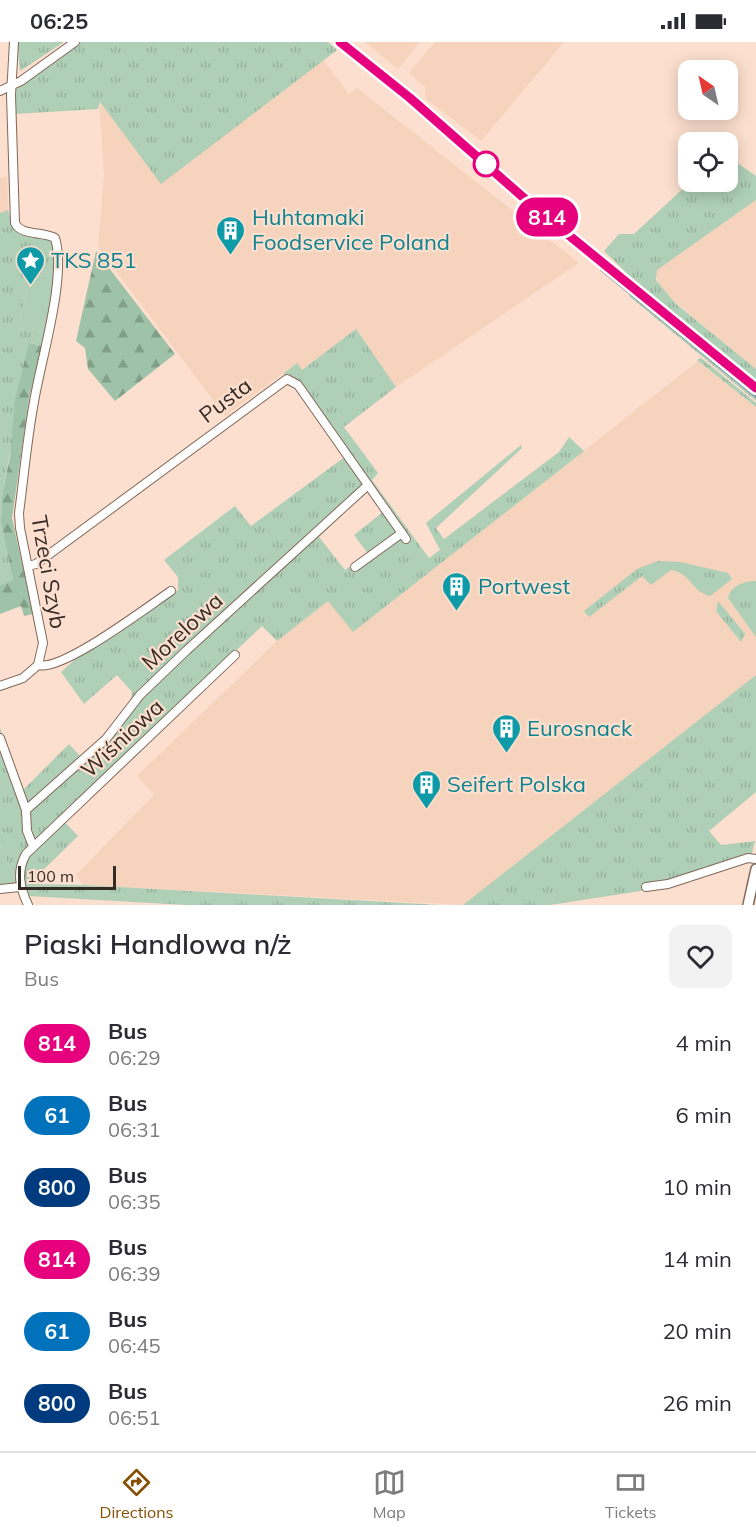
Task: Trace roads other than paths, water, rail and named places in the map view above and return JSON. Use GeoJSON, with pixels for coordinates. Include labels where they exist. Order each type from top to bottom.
{"type":"FeatureCollection","features":[{"type":"Feature","properties":{"kind":"street"},"geometry":{"type":"LineString","coordinates":[[12,87],[14,42]]}},
{"type":"Feature","properties":{"kind":"street"},"geometry":{"type":"LineString","coordinates":[[0,91],[12,87],[75,42]]}},
{"type":"Feature","properties":{"kind":"street"},"geometry":{"type":"LineString","coordinates":[[340,42],[410,98],[533,206],[756,388]]}},
{"type":"Feature","properties":{"kind":"street","name":"Trzeci Szyb"},"geometry":{"type":"LineString","coordinates":[[12,87],[15,223],[18,229],[44,232],[54,238],[58,249],[50,319],[34,402],[19,513],[43,643],[38,665]]}},
{"type":"Feature","properties":{"kind":"street","name":"Pusta"},"geometry":{"type":"LineString","coordinates":[[28,566],[36,564],[287,379],[298,385],[404,536],[355,567]]}},
{"type":"Feature","properties":{"kind":"street","name":"Morelowa"},"geometry":{"type":"LineString","coordinates":[[26,810],[36,804],[106,739],[124,713],[156,680],[368,485]]}},
{"type":"Feature","properties":{"kind":"street"},"geometry":{"type":"LineString","coordinates":[[0,686],[23,678],[38,665],[56,664],[76,654],[171,591]]}},
{"type":"Feature","properties":{"kind":"street","name":"Wiśniowa"},"geometry":{"type":"LineString","coordinates":[[33,846],[235,655]]}},
{"type":"Feature","properties":{"kind":"street"},"geometry":{"type":"LineString","coordinates":[[0,738],[26,810],[27,831],[33,846],[20,864],[20,887],[28,905]]}},
{"type":"Feature","properties":{"kind":"street"},"geometry":{"type":"LineString","coordinates":[[646,887],[668,884],[748,858],[756,859]]}},
{"type":"Feature","properties":{"kind":"street"},"geometry":{"type":"LineString","coordinates":[[748,905],[756,869]]}},
{"type":"Feature","properties":{"kind":"street"},"geometry":{"type":"LineString","coordinates":[[0,888],[20,887]]}},
{"type":"Feature","properties":{"kind":"waterway"},"geometry":{"type":"LineString","coordinates":[[601,270],[756,397]]}},
{"type":"Feature","properties":{"kind":"place","name":"Huhtamaki Foodservice Poland"},"geometry":{"type":"Point","coordinates":[231,256]}},
{"type":"Feature","properties":{"kind":"place","name":"TKS 851"},"geometry":{"type":"Point","coordinates":[30,286]}},
{"type":"Feature","properties":{"kind":"place","name":"Portwest"},"geometry":{"type":"Point","coordinates":[457,612]}},
{"type":"Feature","properties":{"kind":"place","name":"Eurosnack"},"geometry":{"type":"Point","coordinates":[506,754]}},
{"type":"Feature","properties":{"kind":"place","name":"Seifert Polska"},"geometry":{"type":"Point","coordinates":[426,810]}}]}
